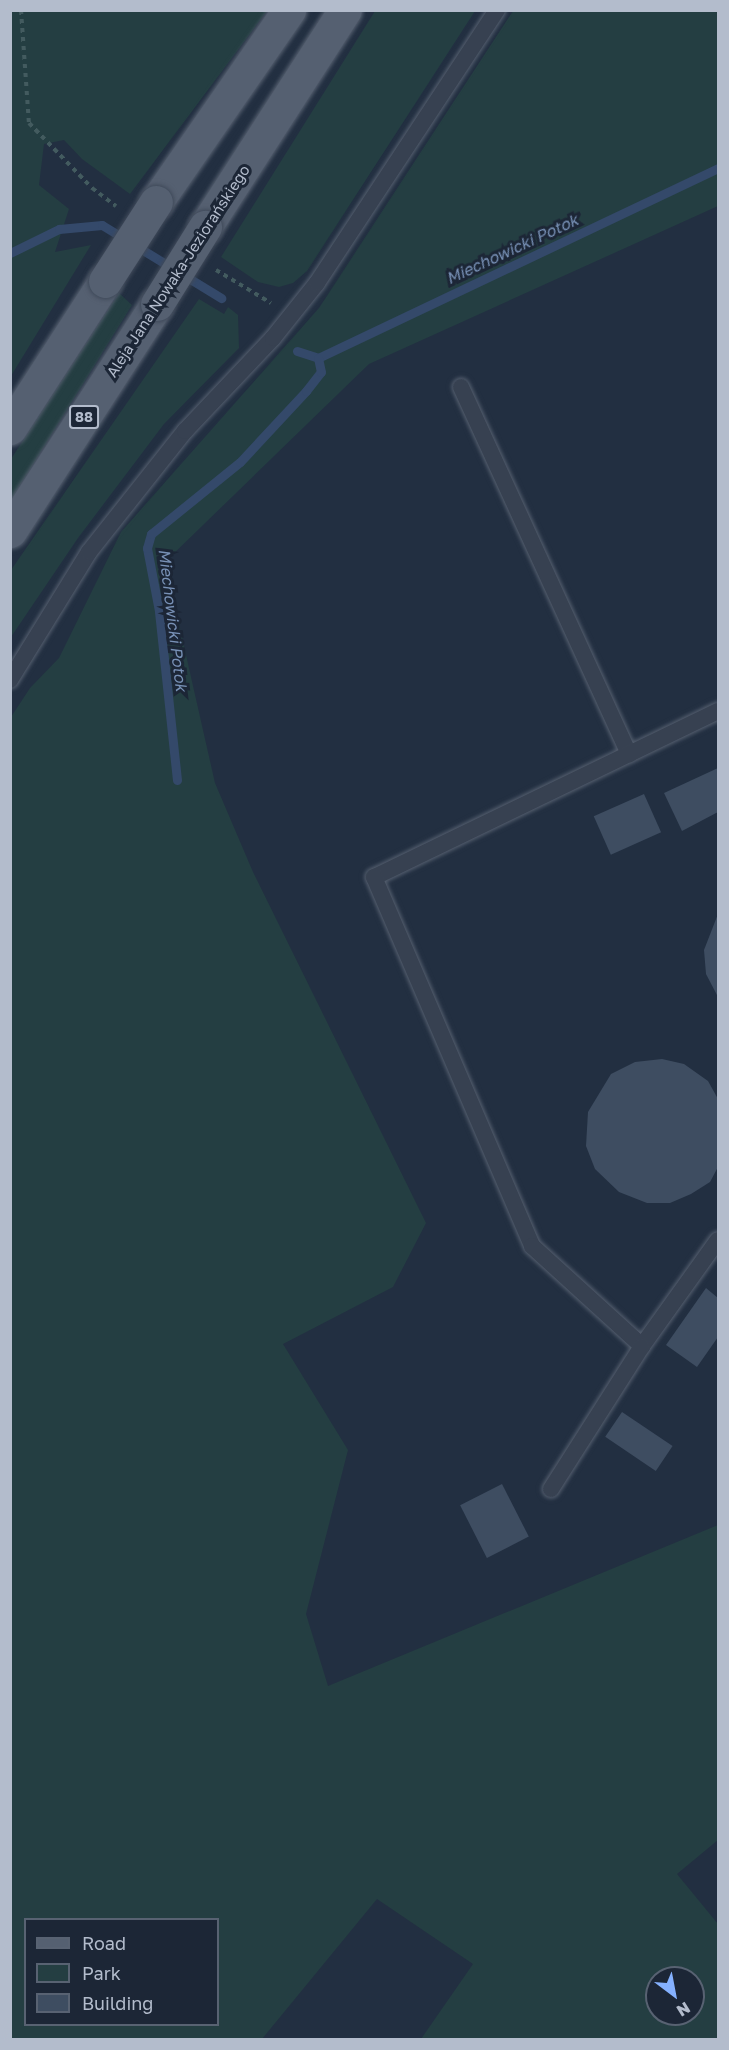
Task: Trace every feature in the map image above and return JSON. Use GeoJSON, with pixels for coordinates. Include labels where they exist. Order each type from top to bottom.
{"type":"FeatureCollection","features":[{"type":"Feature","properties":{"kind":"main road"},"geometry":{"type":"LineString","coordinates":[[10,428],[156,202],[289,10]]}},
{"type":"Feature","properties":{"kind":"main road","name":"Aleja Jana Nowaka-Jeziorańskiego"},"geometry":{"type":"LineString","coordinates":[[10,531],[345,10]]}},
{"type":"Feature","properties":{"kind":"lane"},"geometry":{"type":"LineString","coordinates":[[10,680],[89,552],[185,431],[273,338],[317,283],[496,10]]}},
{"type":"Feature","properties":{"kind":"lane"},"geometry":{"type":"LineString","coordinates":[[461,387],[629,754]]}},
{"type":"Feature","properties":{"kind":"lane"},"geometry":{"type":"LineString","coordinates":[[642,1346],[532,1246],[374,877],[718,711]]}},
{"type":"Feature","properties":{"kind":"lane"},"geometry":{"type":"LineString","coordinates":[[550,1489],[642,1346],[718,1240]]}},
{"type":"Feature","properties":{"kind":"path"},"geometry":{"type":"LineString","coordinates":[[21,10],[30,123]]}},
{"type":"Feature","properties":{"kind":"green space"},"geometry":{"type":"Polygon","coordinates":[[[11,10],[267,11],[130,194],[82,159],[64,140],[44,144],[39,185],[69,209],[55,252],[91,245],[11,376],[11,10]]]}},
{"type":"Feature","properties":{"kind":"green space"},"geometry":{"type":"Polygon","coordinates":[[[375,11],[475,11],[307,271],[293,283],[279,287],[258,282],[221,257],[375,11]]]}},
{"type":"Feature","properties":{"kind":"green space"},"geometry":{"type":"Polygon","coordinates":[[[513,11],[718,11],[718,206],[369,364],[165,562],[215,783],[253,872],[426,1223],[393,1287],[283,1344],[348,1450],[306,1614],[328,1686],[718,1525],[718,1840],[677,1874],[718,1924],[718,2039],[421,2039],[473,1964],[377,1899],[262,2039],[11,2039],[11,717],[30,688],[59,658],[121,532],[319,308],[513,11]]]}},
{"type":"Feature","properties":{"kind":"green space"},"geometry":{"type":"Polygon","coordinates":[[[119,293],[132,305],[11,500],[11,459],[119,293]]]}},
{"type":"Feature","properties":{"kind":"green space"},"geometry":{"type":"Polygon","coordinates":[[[199,299],[224,314],[228,307],[238,315],[239,348],[164,424],[78,538],[11,637],[11,570],[199,299]]]}},
{"type":"Feature","properties":{"kind":"building"},"geometry":{"type":"Polygon","coordinates":[[[718,768],[718,812],[682,831],[664,793],[718,768]]]}},
{"type":"Feature","properties":{"kind":"building"},"geometry":{"type":"Polygon","coordinates":[[[644,794],[661,832],[611,855],[594,816],[644,794]]]}},
{"type":"Feature","properties":{"kind":"building"},"geometry":{"type":"Polygon","coordinates":[[[718,914],[718,997],[706,974],[704,950],[718,914]]]}},
{"type":"Feature","properties":{"kind":"building"},"geometry":{"type":"Polygon","coordinates":[[[662,1059],[684,1064],[708,1081],[718,1099],[718,1167],[710,1182],[691,1194],[670,1203],[647,1203],[619,1192],[595,1169],[586,1146],[588,1112],[611,1074],[635,1062],[662,1059]]]}},
{"type":"Feature","properties":{"kind":"building"},"geometry":{"type":"Polygon","coordinates":[[[706,1288],[718,1298],[718,1337],[697,1367],[666,1345],[706,1288]]]}},
{"type":"Feature","properties":{"kind":"building"},"geometry":{"type":"Polygon","coordinates":[[[622,1412],[673,1446],[656,1471],[605,1437],[622,1412]]]}},
{"type":"Feature","properties":{"kind":"building"},"geometry":{"type":"Polygon","coordinates":[[[502,1484],[529,1537],[487,1558],[460,1505],[502,1484]]]}},
{"type":"Feature","properties":{"kind":"waterway","name":"Miechowicki Potok"},"geometry":{"type":"LineString","coordinates":[[297,351],[318,358],[718,168]]}},
{"type":"Feature","properties":{"kind":"waterway","name":"Miechowicki Potok"},"geometry":{"type":"LineString","coordinates":[[10,253],[59,229],[102,225],[221,298]]}},
{"type":"Feature","properties":{"kind":"waterway","name":"Miechowicki Potok"},"geometry":{"type":"LineString","coordinates":[[177,780],[159,611],[147,548],[151,534],[240,462],[321,372],[318,358]]}}]}
